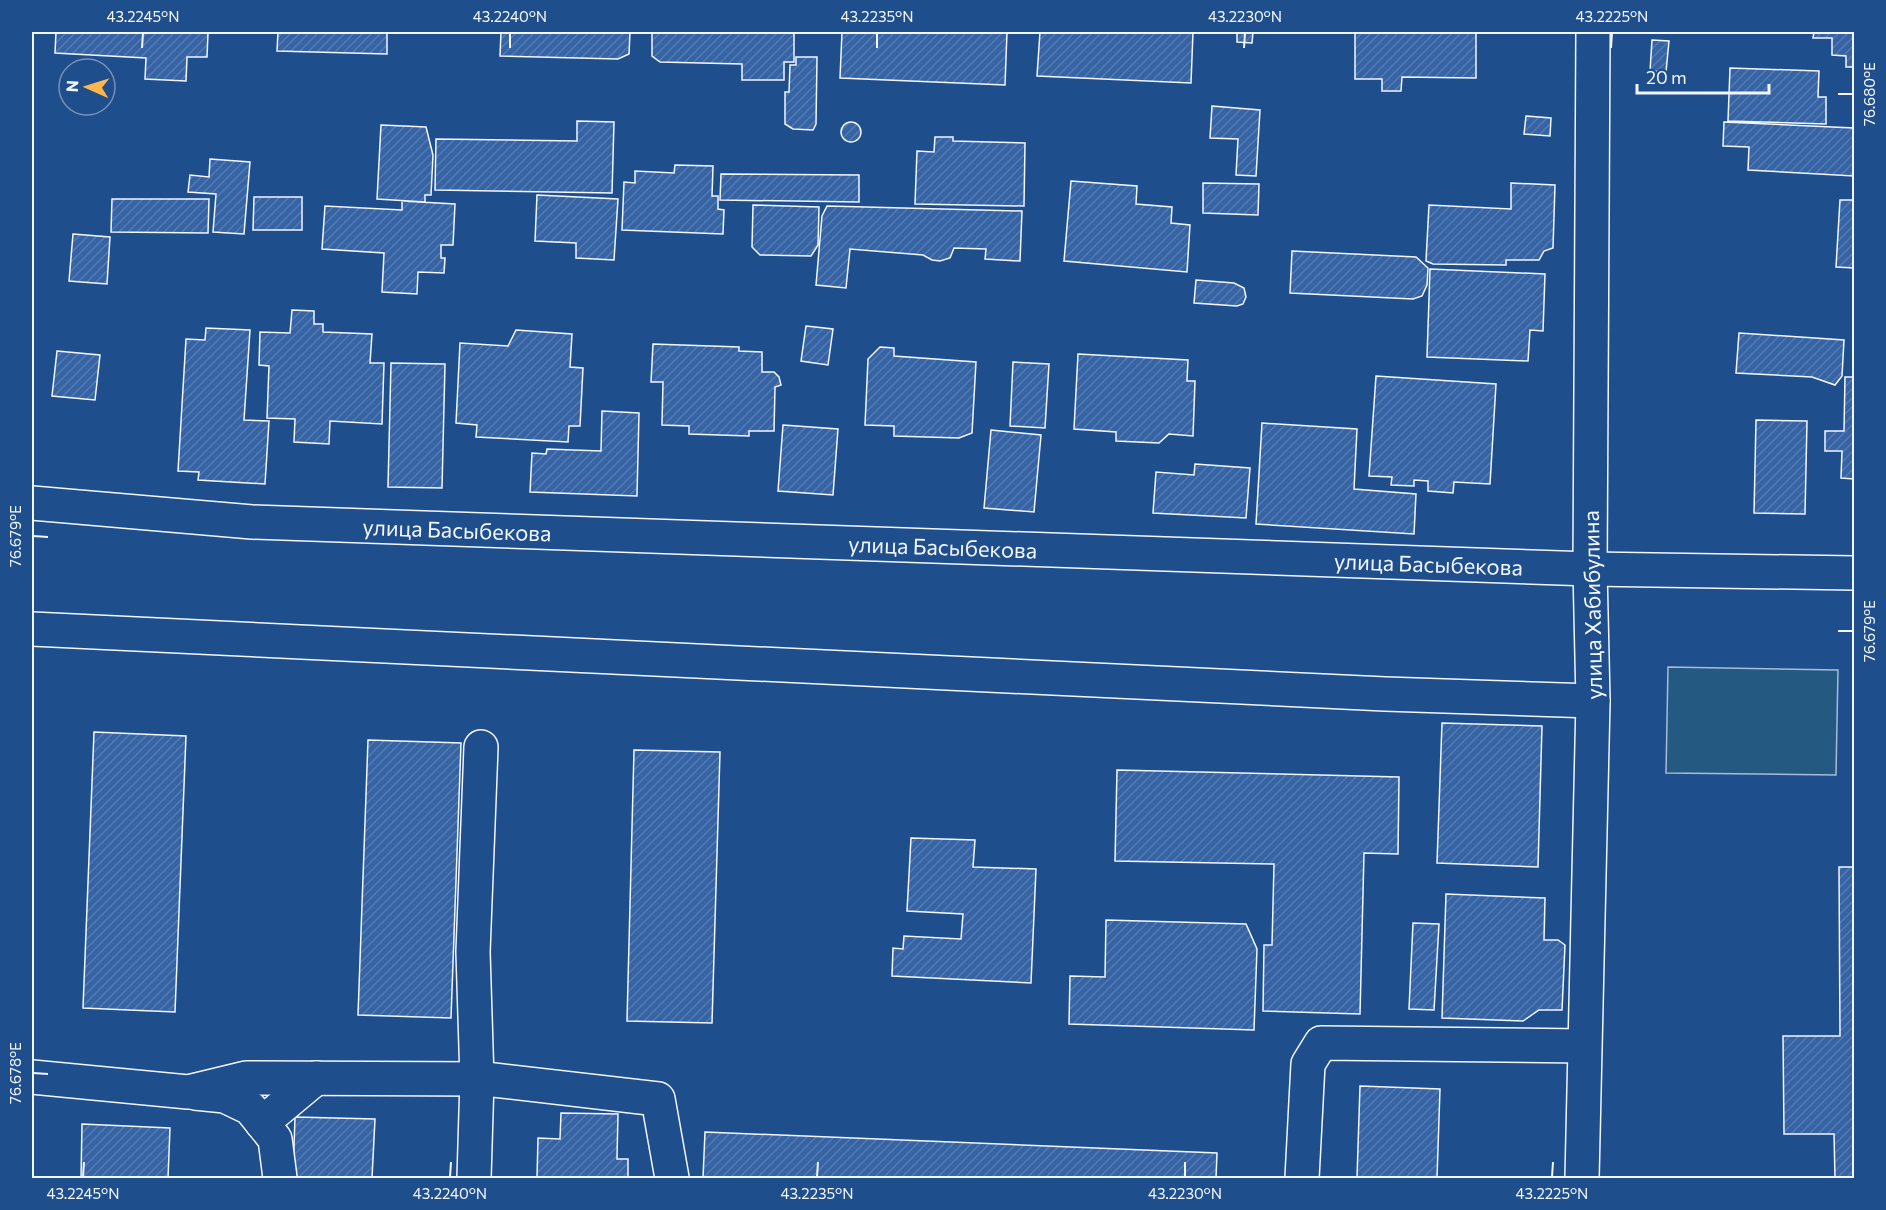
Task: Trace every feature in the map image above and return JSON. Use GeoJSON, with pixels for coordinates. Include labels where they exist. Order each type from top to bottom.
{"type":"FeatureCollection","features":[{"type":"Feature","properties":{"kind":"street","name":"улица Хабибулина"},"geometry":{"type":"LineString","coordinates":[[1582,1179],[1593,701],[1590,569],[1593,32]]}},
{"type":"Feature","properties":{"kind":"street","name":"улица Басыбекова"},"geometry":{"type":"LineString","coordinates":[[32,503],[252,522],[1590,569],[1854,573]]}},
{"type":"Feature","properties":{"kind":"street"},"geometry":{"type":"LineString","coordinates":[[32,629],[1385,694],[1593,701]]}},
{"type":"Feature","properties":{"kind":"street"},"geometry":{"type":"LineString","coordinates":[[474,1179],[477,1080],[473,952],[481,747]]}},
{"type":"Feature","properties":{"kind":"street"},"geometry":{"type":"LineString","coordinates":[[1302,1179],[1308,1064],[1321,1043],[1584,1046]]}},
{"type":"Feature","properties":{"kind":"street"},"geometry":{"type":"LineString","coordinates":[[32,1077],[225,1096],[250,1108],[275,1139],[280,1179]]}},
{"type":"Feature","properties":{"kind":"street"},"geometry":{"type":"LineString","coordinates":[[188,1092],[246,1078],[477,1080],[658,1099],[672,1179]]}},
{"type":"Feature","properties":{"kind":"street"},"geometry":{"type":"LineString","coordinates":[[262,1123],[316,1078]]}},
{"type":"Feature","properties":{"kind":"shaded area"},"geometry":{"type":"Polygon","coordinates":[[[1668,667],[1838,670],[1836,775],[1666,773],[1668,667]]]}},
{"type":"Feature","properties":{"kind":"building"},"geometry":{"type":"Polygon","coordinates":[[[56,32],[208,33],[207,57],[187,57],[186,81],[145,79],[146,58],[55,53],[56,32]]]}},
{"type":"Feature","properties":{"kind":"building"},"geometry":{"type":"Polygon","coordinates":[[[278,32],[387,32],[387,54],[277,51],[278,32]]]}},
{"type":"Feature","properties":{"kind":"building"},"geometry":{"type":"Polygon","coordinates":[[[501,32],[630,32],[629,54],[618,59],[500,56],[501,32]]]}},
{"type":"Feature","properties":{"kind":"building"},"geometry":{"type":"Polygon","coordinates":[[[652,32],[794,32],[794,62],[784,62],[784,80],[742,80],[742,64],[660,62],[652,56],[652,32]]]}},
{"type":"Feature","properties":{"kind":"building"},"geometry":{"type":"Polygon","coordinates":[[[842,32],[1007,32],[1005,85],[840,78],[842,32]]]}},
{"type":"Feature","properties":{"kind":"building"},"geometry":{"type":"Polygon","coordinates":[[[1040,32],[1193,32],[1191,83],[1037,76],[1040,32]]]}},
{"type":"Feature","properties":{"kind":"building"},"geometry":{"type":"Polygon","coordinates":[[[1237,32],[1253,32],[1252,43],[1237,42],[1237,32]]]}},
{"type":"Feature","properties":{"kind":"building"},"geometry":{"type":"Polygon","coordinates":[[[1355,32],[1476,32],[1476,78],[1402,77],[1401,91],[1382,91],[1382,79],[1355,79],[1355,32]]]}},
{"type":"Feature","properties":{"kind":"building"},"geometry":{"type":"Polygon","coordinates":[[[1814,32],[1854,32],[1854,67],[1846,67],[1846,56],[1832,55],[1832,38],[1813,38],[1814,32]]]}},
{"type":"Feature","properties":{"kind":"building"},"geometry":{"type":"Polygon","coordinates":[[[1652,40],[1669,41],[1666,72],[1650,71],[1652,40]]]}},
{"type":"Feature","properties":{"kind":"building"},"geometry":{"type":"Polygon","coordinates":[[[796,57],[817,57],[816,124],[813,130],[793,129],[785,124],[785,92],[789,92],[790,65],[796,65],[796,57]]]}},
{"type":"Feature","properties":{"kind":"building"},"geometry":{"type":"Polygon","coordinates":[[[1730,68],[1819,71],[1818,97],[1826,97],[1826,124],[1728,121],[1730,68]]]}},
{"type":"Feature","properties":{"kind":"building"},"geometry":{"type":"Polygon","coordinates":[[[1212,106],[1260,110],[1256,176],[1236,175],[1238,139],[1210,138],[1212,106]]]}},
{"type":"Feature","properties":{"kind":"building"},"geometry":{"type":"Polygon","coordinates":[[[1526,116],[1551,118],[1550,136],[1524,134],[1526,116]]]}},
{"type":"Feature","properties":{"kind":"building"},"geometry":{"type":"Polygon","coordinates":[[[577,121],[614,122],[612,193],[435,190],[436,139],[577,141],[577,121]]]}},
{"type":"Feature","properties":{"kind":"building"},"geometry":{"type":"Polygon","coordinates":[[[851,122],[858,125],[861,132],[858,139],[851,142],[844,139],[841,132],[844,125],[851,122]]]}},
{"type":"Feature","properties":{"kind":"building"},"geometry":{"type":"Polygon","coordinates":[[[1724,122],[1854,128],[1854,176],[1748,170],[1749,147],[1723,146],[1724,122]]]}},
{"type":"Feature","properties":{"kind":"building"},"geometry":{"type":"Polygon","coordinates":[[[381,125],[426,127],[433,155],[431,195],[425,195],[425,202],[377,199],[381,125]]]}},
{"type":"Feature","properties":{"kind":"building"},"geometry":{"type":"Polygon","coordinates":[[[935,137],[953,137],[953,141],[1025,143],[1024,206],[915,204],[917,151],[934,152],[935,137]]]}},
{"type":"Feature","properties":{"kind":"building"},"geometry":{"type":"Polygon","coordinates":[[[210,159],[250,162],[244,234],[213,232],[216,194],[188,192],[190,175],[209,177],[210,159]]]}},
{"type":"Feature","properties":{"kind":"building"},"geometry":{"type":"Polygon","coordinates":[[[675,165],[713,166],[712,196],[718,196],[718,209],[724,210],[723,234],[622,230],[624,182],[635,183],[635,171],[674,173],[675,165]]]}},
{"type":"Feature","properties":{"kind":"building"},"geometry":{"type":"Polygon","coordinates":[[[721,174],[859,175],[859,202],[720,200],[721,174]]]}},
{"type":"Feature","properties":{"kind":"building"},"geometry":{"type":"Polygon","coordinates":[[[1071,181],[1137,186],[1136,204],[1172,207],[1171,223],[1190,225],[1187,272],[1064,261],[1071,181]]]}},
{"type":"Feature","properties":{"kind":"building"},"geometry":{"type":"Polygon","coordinates":[[[1203,183],[1259,184],[1258,215],[1203,213],[1203,183]]]}},
{"type":"Feature","properties":{"kind":"building"},"geometry":{"type":"Polygon","coordinates":[[[1511,183],[1555,185],[1553,248],[1544,251],[1539,260],[1506,260],[1506,265],[1433,264],[1426,261],[1429,205],[1511,209],[1511,183]]]}},
{"type":"Feature","properties":{"kind":"building"},"geometry":{"type":"Polygon","coordinates":[[[537,195],[618,199],[614,260],[576,258],[576,243],[535,241],[537,195]]]}},
{"type":"Feature","properties":{"kind":"building"},"geometry":{"type":"Polygon","coordinates":[[[254,197],[302,197],[302,230],[253,230],[254,197]]]}},
{"type":"Feature","properties":{"kind":"building"},"geometry":{"type":"Polygon","coordinates":[[[112,199],[209,199],[208,233],[111,232],[112,199]]]}},
{"type":"Feature","properties":{"kind":"building"},"geometry":{"type":"Polygon","coordinates":[[[1840,200],[1854,200],[1854,268],[1836,267],[1840,200]]]}},
{"type":"Feature","properties":{"kind":"building"},"geometry":{"type":"Polygon","coordinates":[[[402,201],[455,204],[453,245],[441,245],[441,258],[445,258],[444,273],[418,272],[417,294],[382,292],[384,253],[322,249],[325,206],[402,210],[402,201]]]}},
{"type":"Feature","properties":{"kind":"building"},"geometry":{"type":"Polygon","coordinates":[[[753,205],[819,207],[818,245],[811,256],[760,255],[752,247],[753,205]]]}},
{"type":"Feature","properties":{"kind":"building"},"geometry":{"type":"Polygon","coordinates":[[[827,206],[1022,211],[1020,261],[985,259],[986,249],[954,248],[950,258],[940,261],[923,255],[850,249],[846,288],[816,285],[822,216],[827,206]]]}},
{"type":"Feature","properties":{"kind":"building"},"geometry":{"type":"Polygon","coordinates":[[[73,234],[110,237],[107,284],[69,281],[73,234]]]}},
{"type":"Feature","properties":{"kind":"building"},"geometry":{"type":"Polygon","coordinates":[[[1292,251],[1416,257],[1428,268],[1427,285],[1422,296],[1413,299],[1290,293],[1292,251]]]}},
{"type":"Feature","properties":{"kind":"building"},"geometry":{"type":"Polygon","coordinates":[[[1430,269],[1545,274],[1543,331],[1530,330],[1528,361],[1427,357],[1430,269]]]}},
{"type":"Feature","properties":{"kind":"building"},"geometry":{"type":"Polygon","coordinates":[[[1196,280],[1234,283],[1244,288],[1246,297],[1243,304],[1237,306],[1194,303],[1196,280]]]}},
{"type":"Feature","properties":{"kind":"building"},"geometry":{"type":"Polygon","coordinates":[[[292,310],[314,311],[314,324],[323,324],[323,332],[372,334],[370,363],[384,363],[382,424],[330,421],[329,444],[294,442],[295,419],[267,418],[269,366],[259,365],[260,332],[290,333],[292,310]]]}},
{"type":"Feature","properties":{"kind":"building"},"geometry":{"type":"Polygon","coordinates":[[[806,326],[833,329],[828,365],[801,361],[806,326]]]}},
{"type":"Feature","properties":{"kind":"building"},"geometry":{"type":"Polygon","coordinates":[[[206,328],[250,330],[244,420],[269,421],[265,484],[198,480],[199,472],[178,471],[186,339],[205,340],[206,328]]]}},
{"type":"Feature","properties":{"kind":"building"},"geometry":{"type":"Polygon","coordinates":[[[516,330],[572,334],[570,367],[583,368],[580,426],[569,426],[568,442],[476,437],[477,425],[456,423],[460,343],[508,346],[516,330]]]}},
{"type":"Feature","properties":{"kind":"building"},"geometry":{"type":"Polygon","coordinates":[[[1739,333],[1844,340],[1842,376],[1835,385],[1812,377],[1736,373],[1739,333]]]}},
{"type":"Feature","properties":{"kind":"building"},"geometry":{"type":"Polygon","coordinates":[[[653,344],[739,347],[739,351],[762,352],[762,372],[774,372],[779,377],[781,385],[775,387],[774,431],[749,431],[749,436],[689,434],[689,426],[662,425],[663,382],[651,382],[653,344]]]}},
{"type":"Feature","properties":{"kind":"building"},"geometry":{"type":"Polygon","coordinates":[[[880,347],[894,348],[894,356],[976,362],[972,433],[959,438],[894,436],[894,426],[865,425],[868,359],[880,347]]]}},
{"type":"Feature","properties":{"kind":"building"},"geometry":{"type":"Polygon","coordinates":[[[57,351],[100,355],[95,400],[52,396],[57,351]]]}},
{"type":"Feature","properties":{"kind":"building"},"geometry":{"type":"Polygon","coordinates":[[[1078,354],[1188,360],[1187,381],[1195,381],[1193,436],[1169,434],[1159,443],[1116,441],[1116,432],[1074,429],[1078,354]]]}},
{"type":"Feature","properties":{"kind":"building"},"geometry":{"type":"Polygon","coordinates":[[[1013,362],[1049,364],[1045,428],[1010,426],[1013,362]]]}},
{"type":"Feature","properties":{"kind":"building"},"geometry":{"type":"Polygon","coordinates":[[[391,363],[445,364],[442,488],[388,487],[391,363]]]}},
{"type":"Feature","properties":{"kind":"building"},"geometry":{"type":"Polygon","coordinates":[[[1376,376],[1496,384],[1490,484],[1454,482],[1453,493],[1428,491],[1428,481],[1414,480],[1414,486],[1391,485],[1392,477],[1369,476],[1376,376]]]}},
{"type":"Feature","properties":{"kind":"building"},"geometry":{"type":"Polygon","coordinates":[[[1845,377],[1854,377],[1854,479],[1841,478],[1842,451],[1825,451],[1825,431],[1844,431],[1845,377]]]}},
{"type":"Feature","properties":{"kind":"building"},"geometry":{"type":"Polygon","coordinates":[[[602,411],[639,413],[637,496],[530,492],[532,453],[546,454],[547,449],[601,451],[602,411]]]}},
{"type":"Feature","properties":{"kind":"building"},"geometry":{"type":"Polygon","coordinates":[[[1756,420],[1807,421],[1805,514],[1754,513],[1756,420]]]}},
{"type":"Feature","properties":{"kind":"building"},"geometry":{"type":"Polygon","coordinates":[[[1262,423],[1357,429],[1354,489],[1416,494],[1414,534],[1256,524],[1262,423]]]}},
{"type":"Feature","properties":{"kind":"building"},"geometry":{"type":"Polygon","coordinates":[[[783,425],[838,429],[833,495],[778,491],[783,425]]]}},
{"type":"Feature","properties":{"kind":"building"},"geometry":{"type":"Polygon","coordinates":[[[991,430],[1041,435],[1034,512],[984,508],[991,430]]]}},
{"type":"Feature","properties":{"kind":"building"},"geometry":{"type":"Polygon","coordinates":[[[1195,464],[1250,468],[1246,518],[1153,513],[1156,472],[1194,475],[1195,464]]]}},
{"type":"Feature","properties":{"kind":"building"},"geometry":{"type":"Polygon","coordinates":[[[1442,723],[1542,726],[1538,867],[1437,863],[1442,723]]]}},
{"type":"Feature","properties":{"kind":"building"},"geometry":{"type":"Polygon","coordinates":[[[94,732],[186,736],[175,1012],[83,1008],[94,732]]]}},
{"type":"Feature","properties":{"kind":"building"},"geometry":{"type":"Polygon","coordinates":[[[368,740],[461,743],[451,1018],[358,1015],[368,740]]]}},
{"type":"Feature","properties":{"kind":"building"},"geometry":{"type":"Polygon","coordinates":[[[634,750],[720,752],[712,1023],[627,1021],[634,750]]]}},
{"type":"Feature","properties":{"kind":"building"},"geometry":{"type":"Polygon","coordinates":[[[1117,770],[1399,777],[1398,854],[1364,853],[1360,1014],[1263,1011],[1264,945],[1272,945],[1274,864],[1115,861],[1117,770]]]}},
{"type":"Feature","properties":{"kind":"building"},"geometry":{"type":"Polygon","coordinates":[[[911,838],[975,840],[973,867],[1036,869],[1031,983],[892,976],[893,948],[903,949],[904,936],[961,939],[963,914],[907,911],[911,838]]]}},
{"type":"Feature","properties":{"kind":"building"},"geometry":{"type":"Polygon","coordinates":[[[1839,867],[1854,867],[1854,1178],[1835,1178],[1834,1134],[1784,1134],[1783,1036],[1840,1036],[1839,867]]]}},
{"type":"Feature","properties":{"kind":"building"},"geometry":{"type":"Polygon","coordinates":[[[1446,894],[1545,898],[1544,940],[1558,940],[1565,945],[1562,1010],[1539,1010],[1523,1021],[1442,1018],[1446,894]]]}},
{"type":"Feature","properties":{"kind":"building"},"geometry":{"type":"Polygon","coordinates":[[[1106,920],[1246,924],[1257,949],[1254,1030],[1069,1024],[1070,976],[1105,977],[1106,920]]]}},
{"type":"Feature","properties":{"kind":"building"},"geometry":{"type":"Polygon","coordinates":[[[1413,923],[1439,924],[1434,1010],[1409,1009],[1413,923]]]}},
{"type":"Feature","properties":{"kind":"building"},"geometry":{"type":"Polygon","coordinates":[[[1360,1086],[1440,1089],[1437,1178],[1357,1178],[1360,1086]]]}},
{"type":"Feature","properties":{"kind":"building"},"geometry":{"type":"Polygon","coordinates":[[[561,1113],[618,1114],[617,1159],[628,1159],[628,1178],[537,1178],[538,1138],[560,1139],[561,1113]]]}},
{"type":"Feature","properties":{"kind":"building"},"geometry":{"type":"Polygon","coordinates":[[[295,1117],[375,1119],[372,1178],[293,1178],[295,1117]]]}},
{"type":"Feature","properties":{"kind":"building"},"geometry":{"type":"Polygon","coordinates":[[[82,1124],[170,1128],[168,1178],[81,1178],[82,1124]]]}},
{"type":"Feature","properties":{"kind":"building"},"geometry":{"type":"Polygon","coordinates":[[[705,1132],[1217,1153],[1216,1178],[703,1178],[705,1132]]]}}]}
